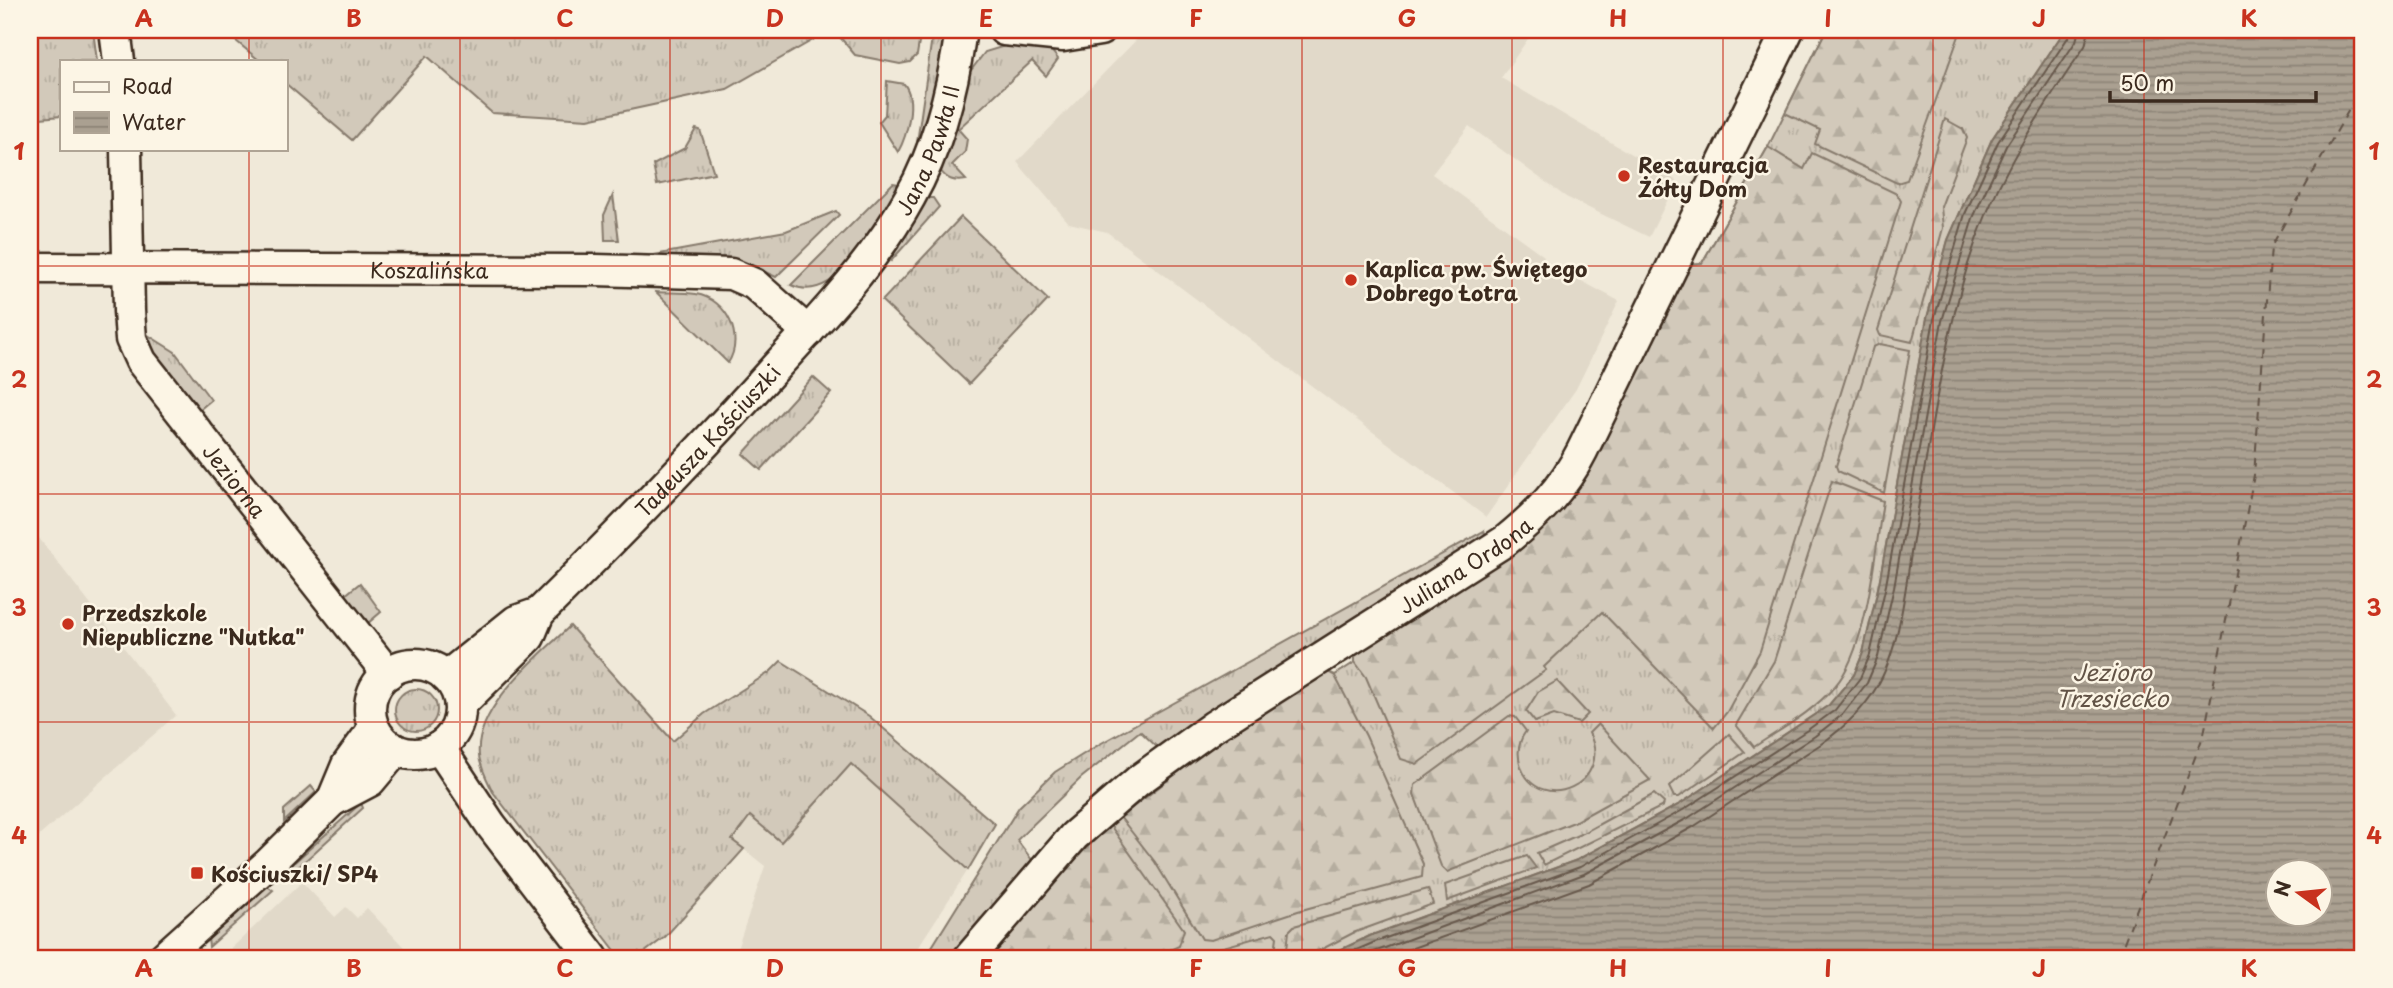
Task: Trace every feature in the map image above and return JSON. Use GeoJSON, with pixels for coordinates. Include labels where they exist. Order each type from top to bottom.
{"type":"FeatureCollection","features":[{"type":"Feature","properties":{"kind":"street"},"geometry":{"type":"LineString","coordinates":[[115,30],[119,60]]}},
{"type":"Feature","properties":{"kind":"street","name":"Jana Pawła II"},"geometry":{"type":"LineString","coordinates":[[869,261],[911,195],[926,162],[944,112],[961,30]]}},
{"type":"Feature","properties":{"kind":"street"},"geometry":{"type":"LineString","coordinates":[[1004,30],[1063,36],[1100,30]]}},
{"type":"Feature","properties":{"kind":"street","name":"Juliana Ordona"},"geometry":{"type":"LineString","coordinates":[[969,958],[1074,836],[1139,780],[1214,726],[1505,541],[1561,489],[1788,30]]}},
{"type":"Feature","properties":{"kind":"street","name":"Jeziorna"},"geometry":{"type":"LineString","coordinates":[[126,150],[131,340],[141,361],[388,674]]}},
{"type":"Feature","properties":{"kind":"street","name":"Tadeusza Kościuszki"},"geometry":{"type":"LineString","coordinates":[[460,705],[529,637],[539,613],[693,458],[869,261]]}},
{"type":"Feature","properties":{"kind":"street","name":"Koszalińska"},"geometry":{"type":"LineString","coordinates":[[30,268],[596,270],[731,274],[754,284],[808,332]]}},
{"type":"Feature","properties":{"kind":"street","name":"Tadeusza Kościuszki"},"geometry":{"type":"LineString","coordinates":[[446,677],[516,621],[539,613]]}},
{"type":"Feature","properties":{"kind":"street"},"geometry":{"type":"LineString","coordinates":[[418,664],[433,668],[446,677],[456,690],[460,705],[458,722],[451,736],[439,747],[411,754],[396,750],[383,741],[374,728],[371,698],[377,684],[402,666],[418,664]]}},
{"type":"Feature","properties":{"kind":"street"},"geometry":{"type":"LineString","coordinates":[[332,801],[347,765],[374,728]]}},
{"type":"Feature","properties":{"kind":"street"},"geometry":{"type":"LineString","coordinates":[[439,747],[491,825],[593,958]]}},
{"type":"Feature","properties":{"kind":"street"},"geometry":{"type":"LineString","coordinates":[[163,958],[269,863],[332,801],[370,781],[396,750]]}},
{"type":"Feature","properties":{"kind":"shaded area"},"geometry":{"type":"Polygon","coordinates":[[[1146,30],[1534,30],[1501,78],[1677,181],[1649,237],[1566,197],[1469,126],[1432,174],[1544,256],[1542,260],[1619,301],[1576,389],[1486,517],[1107,232],[1069,223],[1017,162],[1146,30]]]}},
{"type":"Feature","properties":{"kind":"shaded area","name":"Przedszkole Niepubliczne \"Nutka\""},"geometry":{"type":"Polygon","coordinates":[[[30,533],[35,533],[176,715],[30,844],[30,533]]]}},
{"type":"Feature","properties":{"kind":"shaded area"},"geometry":{"type":"Polygon","coordinates":[[[851,764],[968,870],[911,958],[734,958],[765,866],[732,840],[751,816],[781,842],[851,764]]]}},
{"type":"Feature","properties":{"kind":"shaded area"},"geometry":{"type":"Polygon","coordinates":[[[302,882],[335,917],[346,907],[357,918],[367,908],[414,958],[221,958],[302,882]]]}},
{"type":"Feature","properties":{"kind":"green space"},"geometry":{"type":"Polygon","coordinates":[[[30,30],[93,30],[97,60],[60,60],[60,116],[30,119],[30,30]]]}},
{"type":"Feature","properties":{"kind":"green space"},"geometry":{"type":"Polygon","coordinates":[[[223,30],[806,30],[813,40],[727,89],[588,119],[492,113],[427,56],[352,140],[287,85],[287,60],[259,60],[223,30]]]}},
{"type":"Feature","properties":{"kind":"green space"},"geometry":{"type":"Polygon","coordinates":[[[834,30],[921,30],[917,55],[910,62],[900,64],[855,55],[834,30]]]}},
{"type":"Feature","properties":{"kind":"green space"},"geometry":{"type":"Polygon","coordinates":[[[933,30],[945,30],[936,88],[916,150],[933,30]]]}},
{"type":"Feature","properties":{"kind":"green space"},"geometry":{"type":"Polygon","coordinates":[[[1826,30],[2065,30],[1992,139],[1948,240],[1927,318],[1879,584],[1863,653],[1854,675],[1829,705],[1680,804],[1577,860],[1372,935],[1323,958],[990,958],[1067,867],[1143,797],[1195,758],[1274,706],[1328,672],[1335,675],[1355,662],[1355,654],[1508,557],[1563,509],[1587,476],[1690,264],[1702,263],[1768,147],[1826,30]]]}},
{"type":"Feature","properties":{"kind":"green space"},"geometry":{"type":"Polygon","coordinates":[[[1826,30],[1958,30],[1960,33],[1907,180],[1897,183],[1815,144],[1820,130],[1785,113],[1826,30]]]}},
{"type":"Feature","properties":{"kind":"green space"},"geometry":{"type":"Polygon","coordinates":[[[1008,45],[1050,49],[1058,59],[1046,76],[1032,61],[958,129],[967,139],[965,152],[952,165],[966,180],[951,180],[940,170],[969,73],[985,52],[1008,45]]]}},
{"type":"Feature","properties":{"kind":"green space"},"geometry":{"type":"Polygon","coordinates":[[[887,81],[904,84],[910,99],[905,137],[898,152],[879,122],[885,115],[887,81]]]}},
{"type":"Feature","properties":{"kind":"green space"},"geometry":{"type":"Polygon","coordinates":[[[1945,119],[1963,129],[1967,138],[1941,207],[1943,228],[1912,342],[1880,335],[1878,330],[1945,119]]]}},
{"type":"Feature","properties":{"kind":"green space"},"geometry":{"type":"Polygon","coordinates":[[[696,129],[700,130],[714,173],[657,185],[653,165],[685,148],[696,129]]]}},
{"type":"Feature","properties":{"kind":"green space"},"geometry":{"type":"Polygon","coordinates":[[[1768,147],[1804,169],[1812,153],[1897,194],[1901,201],[1760,651],[1727,712],[1714,728],[1602,612],[1544,667],[1546,670],[1417,764],[1401,759],[1366,677],[1355,662],[1355,654],[1508,557],[1563,509],[1587,476],[1690,264],[1702,263],[1768,147]]]}},
{"type":"Feature","properties":{"kind":"green space"},"geometry":{"type":"Polygon","coordinates":[[[893,183],[899,184],[870,237],[842,272],[826,284],[809,289],[791,285],[893,183]]]}},
{"type":"Feature","properties":{"kind":"green space"},"geometry":{"type":"Polygon","coordinates":[[[613,195],[619,240],[605,240],[604,215],[613,195]]]}},
{"type":"Feature","properties":{"kind":"green space"},"geometry":{"type":"Polygon","coordinates":[[[927,198],[933,198],[939,207],[891,261],[889,259],[927,198]]]}},
{"type":"Feature","properties":{"kind":"green space"},"geometry":{"type":"Polygon","coordinates":[[[836,211],[839,215],[776,277],[727,260],[643,257],[786,231],[836,211]]]}},
{"type":"Feature","properties":{"kind":"green space"},"geometry":{"type":"Polygon","coordinates":[[[961,217],[1048,300],[969,384],[882,301],[961,217]]]}},
{"type":"Feature","properties":{"kind":"green space"},"geometry":{"type":"Polygon","coordinates":[[[656,292],[696,294],[716,303],[724,311],[734,331],[733,353],[728,363],[656,292]]]}},
{"type":"Feature","properties":{"kind":"green space"},"geometry":{"type":"Polygon","coordinates":[[[148,335],[175,352],[211,400],[199,410],[157,359],[148,335]]]}},
{"type":"Feature","properties":{"kind":"green space"},"geometry":{"type":"Polygon","coordinates":[[[1880,344],[1910,350],[1884,493],[1838,471],[1836,466],[1873,347],[1880,344]]]}},
{"type":"Feature","properties":{"kind":"green space"},"geometry":{"type":"Polygon","coordinates":[[[813,377],[831,393],[761,470],[743,454],[813,377]]]}},
{"type":"Feature","properties":{"kind":"green space"},"geometry":{"type":"Polygon","coordinates":[[[1832,481],[1883,501],[1863,624],[1846,669],[1835,686],[1807,712],[1754,747],[1736,725],[1774,661],[1832,481]]]}},
{"type":"Feature","properties":{"kind":"green space"},"geometry":{"type":"Polygon","coordinates":[[[1484,531],[1486,535],[1158,748],[1140,731],[1081,778],[1017,840],[1032,860],[950,958],[925,958],[1019,807],[1055,772],[1098,745],[1484,531]]]}},
{"type":"Feature","properties":{"kind":"green space"},"geometry":{"type":"Polygon","coordinates":[[[360,583],[381,612],[367,624],[344,596],[360,583]]]}},
{"type":"Feature","properties":{"kind":"green space"},"geometry":{"type":"Polygon","coordinates":[[[570,626],[673,741],[704,714],[770,672],[781,661],[869,716],[995,824],[968,870],[851,764],[781,842],[750,816],[732,840],[744,849],[665,937],[637,958],[621,958],[493,792],[479,756],[480,738],[497,702],[526,668],[570,626]]]}},
{"type":"Feature","properties":{"kind":"green space"},"geometry":{"type":"Polygon","coordinates":[[[1328,672],[1335,676],[1366,736],[1423,864],[1422,877],[1298,911],[1211,940],[1202,939],[1155,862],[1120,817],[1220,740],[1328,672]]]}},
{"type":"Feature","properties":{"kind":"green space"},"geometry":{"type":"Polygon","coordinates":[[[1557,681],[1588,714],[1579,723],[1554,715],[1535,722],[1526,711],[1538,692],[1557,681]]]}},
{"type":"Feature","properties":{"kind":"green space"},"geometry":{"type":"Polygon","coordinates":[[[416,689],[431,695],[437,710],[431,725],[416,731],[401,725],[395,710],[401,695],[416,689]]]}},
{"type":"Feature","properties":{"kind":"green space"},"geometry":{"type":"Polygon","coordinates":[[[1509,716],[1515,717],[1526,731],[1519,749],[1521,767],[1530,782],[1543,789],[1558,791],[1572,787],[1584,779],[1592,766],[1594,751],[1589,733],[1598,724],[1650,780],[1574,822],[1447,872],[1441,866],[1414,794],[1415,785],[1509,716]]]}},
{"type":"Feature","properties":{"kind":"green space"},"geometry":{"type":"Polygon","coordinates":[[[1729,734],[1745,752],[1679,797],[1674,797],[1669,787],[1729,734]]]}},
{"type":"Feature","properties":{"kind":"green space"},"geometry":{"type":"Polygon","coordinates":[[[311,786],[316,792],[284,822],[284,810],[311,786]]]}},
{"type":"Feature","properties":{"kind":"green space"},"geometry":{"type":"Polygon","coordinates":[[[1654,794],[1664,803],[1663,806],[1544,865],[1537,853],[1585,832],[1654,794]]]}},
{"type":"Feature","properties":{"kind":"green space"},"geometry":{"type":"Polygon","coordinates":[[[361,803],[363,808],[294,871],[290,866],[361,803]]]}},
{"type":"Feature","properties":{"kind":"green space"},"geometry":{"type":"Polygon","coordinates":[[[1110,825],[1184,930],[1179,946],[1152,958],[990,958],[1068,866],[1110,825]]]}},
{"type":"Feature","properties":{"kind":"green space"},"geometry":{"type":"Polygon","coordinates":[[[1527,856],[1536,868],[1447,901],[1445,885],[1527,856]]]}},
{"type":"Feature","properties":{"kind":"green space"},"geometry":{"type":"Polygon","coordinates":[[[267,886],[273,890],[209,947],[208,938],[267,886]]]}},
{"type":"Feature","properties":{"kind":"green space"},"geometry":{"type":"Polygon","coordinates":[[[1428,889],[1433,904],[1353,933],[1305,958],[1286,958],[1289,931],[1294,926],[1428,889]]]}},
{"type":"Feature","properties":{"kind":"green space"},"geometry":{"type":"Polygon","coordinates":[[[1273,933],[1277,937],[1274,958],[1212,957],[1216,949],[1273,933]]]}},
{"type":"Feature","properties":{"kind":"water","name":"Jezioro Trzesiecko"},"geometry":{"type":"Polygon","coordinates":[[[2065,30],[2363,30],[2363,958],[1323,958],[1372,935],[1577,860],[1680,804],[1829,705],[1854,675],[1863,653],[1879,584],[1927,318],[1948,240],[1992,139],[2065,30]]]}},
{"type":"Feature","properties":{"kind":"ferry route"},"geometry":{"type":"LineString","coordinates":[[2118,958],[2204,734],[2254,475],[2271,247],[2363,85]]}},
{"type":"Feature","properties":{"kind":"place","name":"Restauracja Żółty Dom"},"geometry":{"type":"Point","coordinates":[1624,176]}},
{"type":"Feature","properties":{"kind":"place","name":"Kaplica pw. Świętego Dobrego Łotra"},"geometry":{"type":"Point","coordinates":[1351,280]}},
{"type":"Feature","properties":{"kind":"place","name":"Przedszkole Niepubliczne \"Nutka\""},"geometry":{"type":"Point","coordinates":[68,624]}},
{"type":"Feature","properties":{"kind":"place","name":"Kościuszki/ SP4"},"geometry":{"type":"Point","coordinates":[197,873]}}]}
